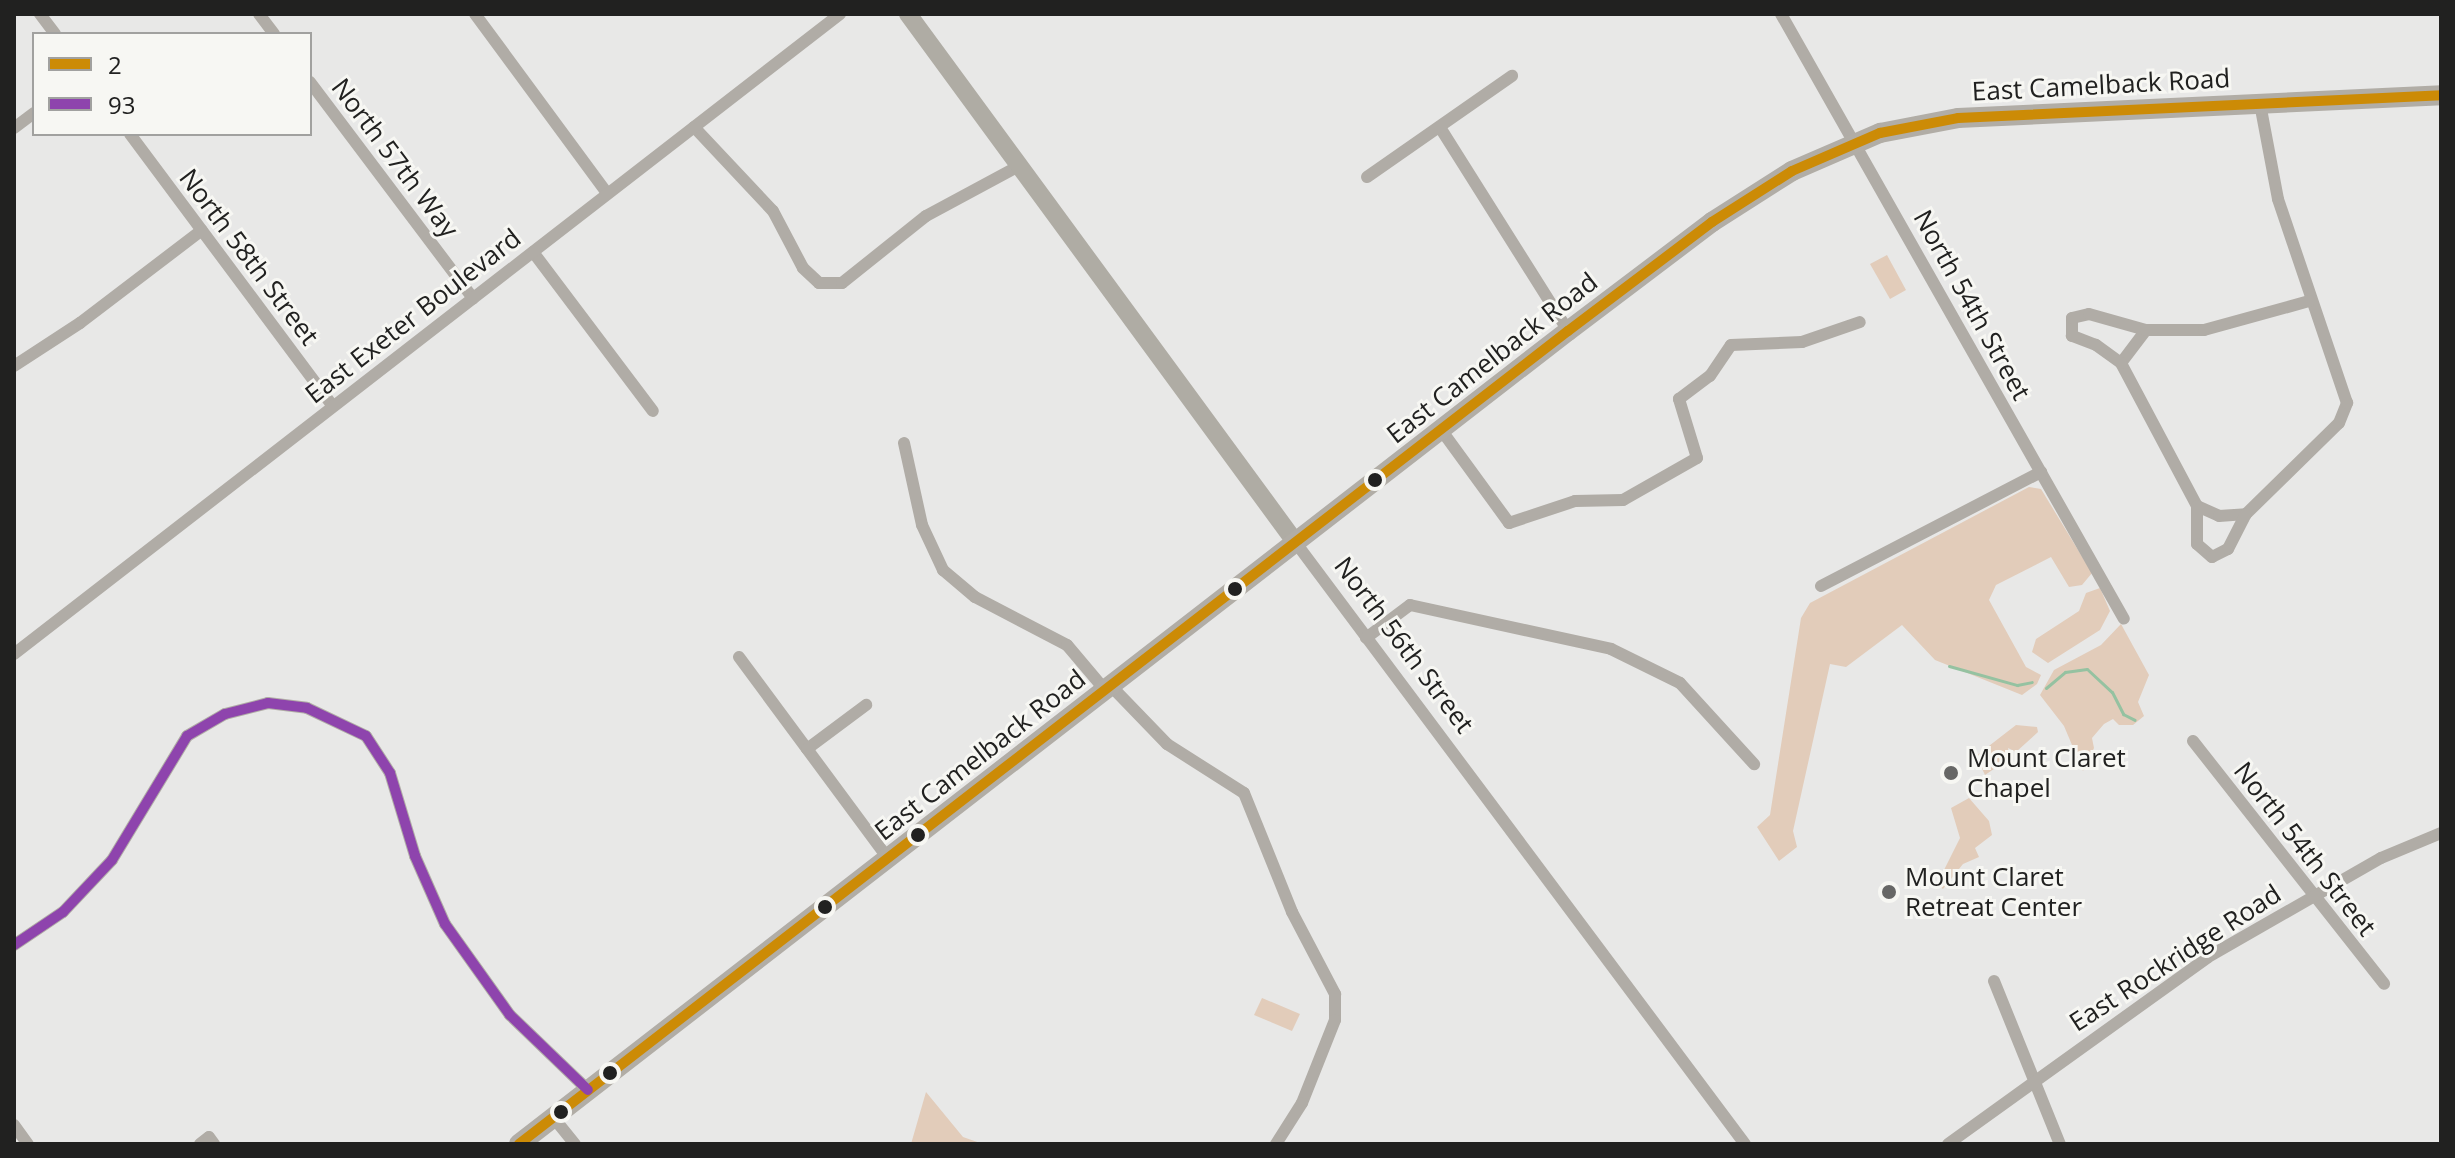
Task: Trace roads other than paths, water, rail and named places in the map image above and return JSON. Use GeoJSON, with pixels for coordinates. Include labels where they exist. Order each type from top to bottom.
{"type":"FeatureCollection","features":[{"type":"Feature","properties":{"kind":"main road","name":"North 56th Street"},"geometry":{"type":"LineString","coordinates":[[906,17],[1296,543]]}},
{"type":"Feature","properties":{"kind":"main road","name":"East Camelback Road"},"geometry":{"type":"LineString","coordinates":[[519,1144],[1728,210],[1853,142],[1958,118],[2441,95]]}},
{"type":"Feature","properties":{"kind":"street"},"geometry":{"type":"LineString","coordinates":[[40,14],[54,32]]}},
{"type":"Feature","properties":{"kind":"street"},"geometry":{"type":"LineString","coordinates":[[259,14],[272,32]]}},
{"type":"Feature","properties":{"kind":"street"},"geometry":{"type":"LineString","coordinates":[[475,14],[607,193]]}},
{"type":"Feature","properties":{"kind":"street","name":"East Exeter Boulevard"},"geometry":{"type":"LineString","coordinates":[[14,654],[840,14]]}},
{"type":"Feature","properties":{"kind":"street","name":"North 54th Street"},"geometry":{"type":"LineString","coordinates":[[1781,14],[2124,619]]}},
{"type":"Feature","properties":{"kind":"street"},"geometry":{"type":"LineString","coordinates":[[1367,177],[1425,133],[1441,129],[1512,76]]}},
{"type":"Feature","properties":{"kind":"street","name":"North 57th Way"},"geometry":{"type":"LineString","coordinates":[[312,85],[473,298]]}},
{"type":"Feature","properties":{"kind":"street"},"geometry":{"type":"LineString","coordinates":[[2260,104],[2278,199],[2309,301],[2347,403],[2339,423],[2246,514],[2228,549],[2212,557],[2197,544],[2197,506],[2121,363],[2096,345],[2072,336],[2069,327],[2080,313],[2146,330],[2204,330],[2309,301]]}},
{"type":"Feature","properties":{"kind":"street"},"geometry":{"type":"LineString","coordinates":[[14,128],[32,114]]}},
{"type":"Feature","properties":{"kind":"street"},"geometry":{"type":"LineString","coordinates":[[694,127],[773,211],[803,268],[819,283],[842,283],[926,216],[1019,166]]}},
{"type":"Feature","properties":{"kind":"street"},"geometry":{"type":"LineString","coordinates":[[1441,129],[1568,331]]}},
{"type":"Feature","properties":{"kind":"street","name":"North 58th Street"},"geometry":{"type":"LineString","coordinates":[[132,136],[333,406]]}},
{"type":"Feature","properties":{"kind":"street"},"geometry":{"type":"LineString","coordinates":[[14,366],[80,323],[202,230]]}},
{"type":"Feature","properties":{"kind":"street"},"geometry":{"type":"LineString","coordinates":[[533,252],[653,411]]}},
{"type":"Feature","properties":{"kind":"street"},"geometry":{"type":"LineString","coordinates":[[1442,431],[1509,523],[1575,501],[1623,500],[1697,458],[1679,399],[1710,376],[1731,345],[1802,342],[1860,322]]}},
{"type":"Feature","properties":{"kind":"street"},"geometry":{"type":"LineString","coordinates":[[2121,363],[2146,330]]}},
{"type":"Feature","properties":{"kind":"street"},"geometry":{"type":"LineString","coordinates":[[904,443],[922,525],[943,570],[975,597],[1067,645],[1167,744],[1244,793],[1292,912],[1335,994],[1335,1020],[1308,1089],[1276,1144]]}},
{"type":"Feature","properties":{"kind":"street"},"geometry":{"type":"LineString","coordinates":[[1821,586],[2041,472]]}},
{"type":"Feature","properties":{"kind":"street"},"geometry":{"type":"LineString","coordinates":[[2197,506],[2219,516],[2246,514]]}},
{"type":"Feature","properties":{"kind":"street","name":"North 56th Street"},"geometry":{"type":"LineString","coordinates":[[1296,543],[1745,1144]]}},
{"type":"Feature","properties":{"kind":"street"},"geometry":{"type":"LineString","coordinates":[[1366,638],[1410,605],[1611,649],[1680,683],[1754,764]]}},
{"type":"Feature","properties":{"kind":"street"},"geometry":{"type":"LineString","coordinates":[[739,657],[888,858]]}},
{"type":"Feature","properties":{"kind":"street"},"geometry":{"type":"LineString","coordinates":[[14,945],[63,912],[112,860],[187,736],[225,714],[268,703],[330,715],[366,736],[390,773],[415,856],[445,924],[510,1015],[588,1090]]}},
{"type":"Feature","properties":{"kind":"street"},"geometry":{"type":"LineString","coordinates":[[807,749],[866,705]]}},
{"type":"Feature","properties":{"kind":"street","name":"North 54th Street"},"geometry":{"type":"LineString","coordinates":[[2193,741],[2384,984]]}},
{"type":"Feature","properties":{"kind":"street","name":"East Rockridge Road"},"geometry":{"type":"LineString","coordinates":[[1948,1144],[2149,997],[2312,895],[2441,833]]}},
{"type":"Feature","properties":{"kind":"street"},"geometry":{"type":"LineString","coordinates":[[1994,981],[2060,1144]]}},
{"type":"Feature","properties":{"kind":"street"},"geometry":{"type":"LineString","coordinates":[[553,1117],[575,1144]]}},
{"type":"Feature","properties":{"kind":"street"},"geometry":{"type":"LineString","coordinates":[[14,1125],[28,1144]]}},
{"type":"Feature","properties":{"kind":"waterway"},"geometry":{"type":"LineString","coordinates":[[1949,666],[2017,685],[2032,682]]}},
{"type":"Feature","properties":{"kind":"waterway"},"geometry":{"type":"LineString","coordinates":[[2046,688],[2065,672],[2087,669],[2112,692],[2123,714],[2135,720]]}},
{"type":"Feature","properties":{"kind":"place","name":"Mount Claret Chapel"},"geometry":{"type":"Point","coordinates":[1951,773]}},
{"type":"Feature","properties":{"kind":"place","name":"Mount Claret Retreat Center"},"geometry":{"type":"Point","coordinates":[1889,892]}}]}
